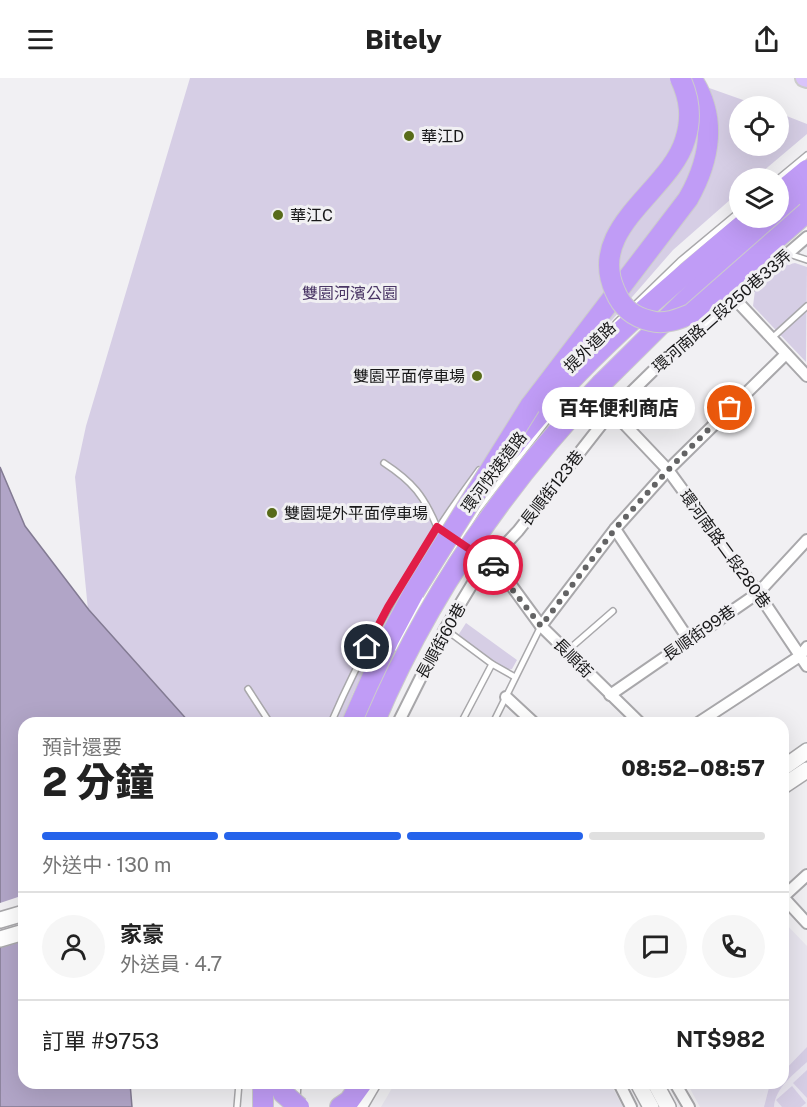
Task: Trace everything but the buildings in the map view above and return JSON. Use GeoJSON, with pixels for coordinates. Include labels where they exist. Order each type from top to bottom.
{"type":"FeatureCollection","features":[{"type":"Feature","properties":{"kind":"highway"},"geometry":{"type":"LineString","coordinates":[[680,78],[688,94],[690,118],[685,142],[676,160],[629,216],[612,252],[609,268],[621,305],[637,317],[655,322],[675,321],[691,314],[807,212]]}},
{"type":"Feature","properties":{"kind":"highway"},"geometry":{"type":"LineString","coordinates":[[476,493],[530,406],[688,199],[698,181],[710,137],[706,112],[692,78]]}},
{"type":"Feature","properties":{"kind":"highway"},"geometry":{"type":"LineString","coordinates":[[789,185],[807,170]]}},
{"type":"Feature","properties":{"kind":"highway"},"geometry":{"type":"LineString","coordinates":[[789,204],[807,190]]}},
{"type":"Feature","properties":{"kind":"highway","name":"環河快速道路"},"geometry":{"type":"LineString","coordinates":[[355,717],[389,639],[414,592],[443,542],[476,493],[539,413],[600,350],[636,315],[739,228]]}},
{"type":"Feature","properties":{"kind":"highway","name":"環河快速道路"},"geometry":{"type":"LineString","coordinates":[[377,717],[409,648],[471,542],[515,481],[563,423],[602,383],[717,269],[763,228]]}},
{"type":"Feature","properties":{"kind":"highway"},"geometry":{"type":"LineString","coordinates":[[261,1107],[264,1089]]}},
{"type":"Feature","properties":{"kind":"highway"},"geometry":{"type":"LineString","coordinates":[[280,1089],[280,1107]]}},
{"type":"Feature","properties":{"kind":"highway"},"geometry":{"type":"LineString","coordinates":[[282,1089],[298,1107]]}},
{"type":"Feature","properties":{"kind":"highway"},"geometry":{"type":"LineString","coordinates":[[339,1107],[349,1101],[358,1089]]}},
{"type":"Feature","properties":{"kind":"street","name":"環河南路二段250巷33弄"},"geometry":{"type":"LineString","coordinates":[[612,411],[663,361],[807,237]]}},
{"type":"Feature","properties":{"kind":"street"},"geometry":{"type":"LineString","coordinates":[[735,299],[806,372]]}},
{"type":"Feature","properties":{"kind":"street"},"geometry":{"type":"LineString","coordinates":[[541,626],[615,529],[668,470],[786,354]]}},
{"type":"Feature","properties":{"kind":"street","name":"環河南路二段280巷"},"geometry":{"type":"LineString","coordinates":[[612,411],[668,470],[803,652],[807,666]]}},
{"type":"Feature","properties":{"kind":"street","name":"長順街123巷"},"geometry":{"type":"LineString","coordinates":[[488,561],[518,531],[612,411]]}},
{"type":"Feature","properties":{"kind":"street"},"geometry":{"type":"LineString","coordinates":[[615,529],[689,640]]}},
{"type":"Feature","properties":{"kind":"street","name":"長順街99巷"},"geometry":{"type":"LineString","coordinates":[[610,695],[758,593],[807,540]]}},
{"type":"Feature","properties":{"kind":"street","name":"長順街"},"geometry":{"type":"LineString","coordinates":[[488,561],[500,570],[541,626],[634,717]]}},
{"type":"Feature","properties":{"kind":"street","name":"長順街60巷"},"geometry":{"type":"LineString","coordinates":[[401,717],[445,629],[488,561]]}},
{"type":"Feature","properties":{"kind":"street"},"geometry":{"type":"LineString","coordinates":[[707,717],[803,652]]}},
{"type":"Feature","properties":{"kind":"street"},"geometry":{"type":"LineString","coordinates":[[506,697],[528,717]]}},
{"type":"Feature","properties":{"kind":"street"},"geometry":{"type":"LineString","coordinates":[[789,764],[807,751]]}},
{"type":"Feature","properties":{"kind":"street"},"geometry":{"type":"LineString","coordinates":[[789,782],[807,770]]}},
{"type":"Feature","properties":{"kind":"street"},"geometry":{"type":"LineString","coordinates":[[789,892],[807,875]]}},
{"type":"Feature","properties":{"kind":"street"},"geometry":{"type":"LineString","coordinates":[[789,904],[807,923]]}},
{"type":"Feature","properties":{"kind":"street"},"geometry":{"type":"LineString","coordinates":[[0,920],[18,915]]}},
{"type":"Feature","properties":{"kind":"street"},"geometry":{"type":"LineString","coordinates":[[0,939],[18,934]]}},
{"type":"Feature","properties":{"kind":"street"},"geometry":{"type":"LineString","coordinates":[[339,1107],[348,1089]]}},
{"type":"Feature","properties":{"kind":"street"},"geometry":{"type":"LineString","coordinates":[[359,1107],[370,1089]]}},
{"type":"Feature","properties":{"kind":"street"},"geometry":{"type":"LineString","coordinates":[[622,1089],[631,1107]]}},
{"type":"Feature","properties":{"kind":"street"},"geometry":{"type":"LineString","coordinates":[[641,1089],[651,1107]]}},
{"type":"Feature","properties":{"kind":"street"},"geometry":{"type":"LineString","coordinates":[[658,1089],[668,1107]]}},
{"type":"Feature","properties":{"kind":"street"},"geometry":{"type":"LineString","coordinates":[[678,1089],[689,1107]]}},
{"type":"Feature","properties":{"kind":"lane"},"geometry":{"type":"LineString","coordinates":[[789,170],[807,155]]}},
{"type":"Feature","properties":{"kind":"lane","name":"提外道路"},"geometry":{"type":"LineString","coordinates":[[334,717],[388,607],[437,527],[511,430],[563,373],[680,261],[729,221]]}},
{"type":"Feature","properties":{"kind":"lane"},"geometry":{"type":"LineString","coordinates":[[788,254],[807,260]]}},
{"type":"Feature","properties":{"kind":"lane"},"geometry":{"type":"LineString","coordinates":[[772,338],[807,306]]}},
{"type":"Feature","properties":{"kind":"lane"},"geometry":{"type":"LineString","coordinates":[[614,348],[633,330]]}},
{"type":"Feature","properties":{"kind":"lane"},"geometry":{"type":"LineString","coordinates":[[392,654],[478,510],[557,409]]}},
{"type":"Feature","properties":{"kind":"lane"},"geometry":{"type":"LineString","coordinates":[[384,463],[408,478],[427,502],[437,527],[488,561]]}},
{"type":"Feature","properties":{"kind":"lane"},"geometry":{"type":"LineString","coordinates":[[567,651],[614,611]]}},
{"type":"Feature","properties":{"kind":"lane"},"geometry":{"type":"LineString","coordinates":[[496,717],[541,626]]}},
{"type":"Feature","properties":{"kind":"lane"},"geometry":{"type":"LineString","coordinates":[[445,629],[492,664],[515,676]]}},
{"type":"Feature","properties":{"kind":"lane"},"geometry":{"type":"LineString","coordinates":[[464,717],[492,664]]}},
{"type":"Feature","properties":{"kind":"lane"},"geometry":{"type":"LineString","coordinates":[[248,689],[266,717]]}},
{"type":"Feature","properties":{"kind":"lane"},"geometry":{"type":"LineString","coordinates":[[0,914],[18,909]]}},
{"type":"Feature","properties":{"kind":"lane"},"geometry":{"type":"LineString","coordinates":[[0,945],[18,940]]}},
{"type":"Feature","properties":{"kind":"lane"},"geometry":{"type":"LineString","coordinates":[[237,1107],[238,1089]]}},
{"type":"Feature","properties":{"kind":"lane"},"geometry":{"type":"LineString","coordinates":[[298,1089],[298,1107]]}},
{"type":"Feature","properties":{"kind":"lane"},"geometry":{"type":"LineString","coordinates":[[635,1089],[645,1107]]}},
{"type":"Feature","properties":{"kind":"lane"},"geometry":{"type":"LineString","coordinates":[[664,1089],[675,1107]]}},
{"type":"Feature","properties":{"kind":"shaded area"},"geometry":{"type":"Polygon","coordinates":[[[0,467],[25,526],[89,610],[185,717],[18,717],[18,1089],[130,1089],[132,1107],[0,1107],[0,467]]]}},
{"type":"Feature","properties":{"kind":"shaded area"},"geometry":{"type":"Polygon","coordinates":[[[789,927],[807,946],[807,1107],[700,1107],[690,1089],[789,1089],[789,927]]]}},
{"type":"Feature","properties":{"kind":"shaded area"},"geometry":{"type":"Polygon","coordinates":[[[392,1089],[613,1089],[623,1107],[381,1107],[392,1089]]]}},
{"type":"Feature","properties":{"kind":"green space","name":"雙園河濱公園"},"geometry":{"type":"Polygon","coordinates":[[[190,78],[681,78],[732,96],[729,96],[729,156],[781,156],[767,168],[729,168],[729,201],[673,250],[464,490],[354,691],[343,717],[185,717],[88,610],[75,477],[86,426],[190,78]]]}},
{"type":"Feature","properties":{"kind":"green space","name":"雙園河濱公園"},"geometry":{"type":"Polygon","coordinates":[[[789,117],[807,124],[807,134],[789,149],[789,117]]]}},
{"type":"Feature","properties":{"kind":"green space"},"geometry":{"type":"Polygon","coordinates":[[[795,263],[807,267],[806,362],[753,306],[755,290],[785,265],[795,263]]]}},
{"type":"Feature","properties":{"kind":"green space"},"geometry":{"type":"Polygon","coordinates":[[[466,623],[517,660],[512,669],[507,670],[487,656],[485,658],[457,637],[466,623]]]}},
{"type":"Feature","properties":{"kind":"green space"},"geometry":{"type":"Polygon","coordinates":[[[807,1047],[807,1062],[789,1079],[789,1066],[807,1047]]]}},
{"type":"Feature","properties":{"kind":"green space"},"geometry":{"type":"Polygon","coordinates":[[[807,1070],[807,1098],[793,1083],[807,1070]]]}},
{"type":"Feature","properties":{"kind":"green space"},"geometry":{"type":"Polygon","coordinates":[[[792,1086],[806,1103],[801,1107],[782,1107],[776,1100],[792,1086]]]}},
{"type":"Feature","properties":{"kind":"green space"},"geometry":{"type":"Polygon","coordinates":[[[769,1089],[780,1089],[774,1107],[764,1107],[769,1089]]]}},
{"type":"Feature","properties":{"kind":"pier"},"geometry":{"type":"Polygon","coordinates":[[[18,897],[18,943],[0,948],[0,903],[18,897]]]}},
{"type":"Feature","properties":{"kind":"way so far"},"geometry":{"type":"LineString","coordinates":[[493,565],[500,570],[541,626],[615,529],[668,470],[730,408]]}},
{"type":"Feature","properties":{"kind":"place","name":"華江D"},"geometry":{"type":"Point","coordinates":[409,136]}},
{"type":"Feature","properties":{"kind":"place","name":"華江C"},"geometry":{"type":"Point","coordinates":[278,215]}},
{"type":"Feature","properties":{"kind":"place","name":"雙園平面停車場"},"geometry":{"type":"Point","coordinates":[477,376]}},
{"type":"Feature","properties":{"kind":"place","name":"百年便利商店"},"geometry":{"type":"Point","coordinates":[730,408]}},
{"type":"Feature","properties":{"kind":"place","name":"雙園堤外平面停車場"},"geometry":{"type":"Point","coordinates":[272,513]}},
{"type":"Feature","properties":{"kind":"route"},"geometry":{"type":"LineString","coordinates":[[367,647],[388,607],[437,527],[493,565]]}}]}
